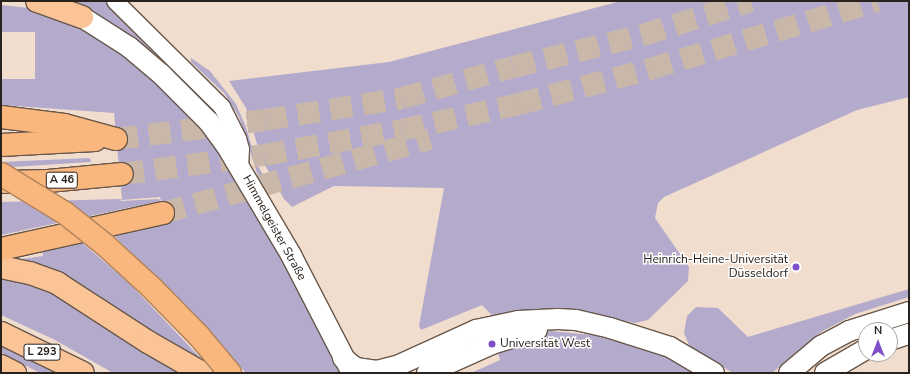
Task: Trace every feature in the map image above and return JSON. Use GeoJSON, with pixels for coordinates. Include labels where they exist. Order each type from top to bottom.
{"type":"FeatureCollection","features":[{"type":"Feature","properties":{"kind":"highway"},"geometry":{"type":"LineString","coordinates":[[37,1],[82,16]]}},
{"type":"Feature","properties":{"kind":"highway"},"geometry":{"type":"LineString","coordinates":[[1,117],[65,126],[116,139],[1,145]]}},
{"type":"Feature","properties":{"kind":"highway"},"geometry":{"type":"LineString","coordinates":[[1,174],[53,205],[104,244],[151,287],[199,336],[230,373]]}},
{"type":"Feature","properties":{"kind":"highway","name":"A 46"},"geometry":{"type":"LineString","coordinates":[[1,182],[48,181],[122,174]]}},
{"type":"Feature","properties":{"kind":"highway"},"geometry":{"type":"LineString","coordinates":[[1,249],[163,213]]}},
{"type":"Feature","properties":{"kind":"highway"},"geometry":{"type":"LineString","coordinates":[[1,267],[30,273],[57,283],[148,342],[202,373]]}},
{"type":"Feature","properties":{"kind":"highway","name":"L 293"},"geometry":{"type":"LineString","coordinates":[[1,332],[83,373]]}},
{"type":"Feature","properties":{"kind":"highway","name":"L 293"},"geometry":{"type":"LineString","coordinates":[[1,366],[16,373]]}},
{"type":"Feature","properties":{"kind":"street","name":"Himmelgeister Straße"},"geometry":{"type":"LineString","coordinates":[[115,1],[222,107],[238,139],[241,149],[240,166],[291,255],[348,366]]}},
{"type":"Feature","properties":{"kind":"street"},"geometry":{"type":"LineString","coordinates":[[82,16],[129,47],[161,74],[209,122],[240,166]]}},
{"type":"Feature","properties":{"kind":"street"},"geometry":{"type":"LineString","coordinates":[[789,373],[822,346],[849,331],[909,313]]}},
{"type":"Feature","properties":{"kind":"street"},"geometry":{"type":"LineString","coordinates":[[348,366],[365,370],[389,370],[453,339],[498,324],[534,320],[570,320],[610,328],[670,347],[714,373]]}},
{"type":"Feature","properties":{"kind":"street"},"geometry":{"type":"LineString","coordinates":[[427,373],[492,344],[535,330],[556,327],[610,328]]}},
{"type":"Feature","properties":{"kind":"street"},"geometry":{"type":"LineString","coordinates":[[898,337],[909,334]]}},
{"type":"Feature","properties":{"kind":"street"},"geometry":{"type":"LineString","coordinates":[[825,373],[858,354]]}},
{"type":"Feature","properties":{"kind":"shaded area"},"geometry":{"type":"Polygon","coordinates":[[[63,1],[107,1],[179,73],[212,110],[220,123],[63,1]]]}},
{"type":"Feature","properties":{"kind":"shaded area"},"geometry":{"type":"Polygon","coordinates":[[[621,1],[909,1],[909,97],[857,110],[664,197],[658,203],[655,218],[689,267],[688,281],[648,320],[635,323],[580,312],[534,311],[493,316],[482,305],[421,330],[419,326],[444,188],[334,186],[292,207],[284,199],[262,160],[246,108],[229,81],[389,62],[621,1]]]}},
{"type":"Feature","properties":{"kind":"shaded area"},"geometry":{"type":"Polygon","coordinates":[[[1,5],[48,10],[122,50],[183,104],[231,167],[342,373],[246,373],[171,291],[111,233],[165,219],[160,197],[122,200],[114,113],[1,105],[1,79],[35,79],[35,32],[1,32],[1,5]]]}},
{"type":"Feature","properties":{"kind":"shaded area"},"geometry":{"type":"Polygon","coordinates":[[[191,58],[210,71],[236,104],[246,127],[257,164],[271,189],[268,194],[257,173],[239,117],[224,93],[191,62],[191,58]]]}},
{"type":"Feature","properties":{"kind":"shaded area"},"geometry":{"type":"Polygon","coordinates":[[[90,158],[91,162],[12,167],[1,162],[90,158]]]}},
{"type":"Feature","properties":{"kind":"shaded area"},"geometry":{"type":"Polygon","coordinates":[[[121,199],[121,201],[159,199],[160,201],[1,235],[1,202],[121,199]]]}},
{"type":"Feature","properties":{"kind":"shaded area"},"geometry":{"type":"Polygon","coordinates":[[[80,241],[129,283],[212,370],[8,261],[14,254],[15,260],[43,256],[42,248],[80,241]]]}},
{"type":"Feature","properties":{"kind":"shaded area"},"geometry":{"type":"Polygon","coordinates":[[[1,273],[43,284],[191,373],[113,373],[55,340],[1,315],[1,273]]]}},
{"type":"Feature","properties":{"kind":"shaded area"},"geometry":{"type":"Polygon","coordinates":[[[909,289],[909,297],[855,314],[821,332],[772,373],[733,373],[690,347],[684,333],[687,316],[696,307],[718,308],[748,337],[909,289]]]}},
{"type":"Feature","properties":{"kind":"shaded area"},"geometry":{"type":"Polygon","coordinates":[[[551,331],[612,337],[667,356],[697,373],[471,373],[500,360],[497,349],[530,335],[551,331]]]}},
{"type":"Feature","properties":{"kind":"shaded area"},"geometry":{"type":"Polygon","coordinates":[[[1,346],[56,373],[40,373],[1,353],[1,346]]]}},
{"type":"Feature","properties":{"kind":"tunnel"},"geometry":{"type":"LineString","coordinates":[[116,139],[265,120],[402,98],[513,67],[643,35],[751,1]]}},
{"type":"Feature","properties":{"kind":"tunnel"},"geometry":{"type":"LineString","coordinates":[[122,174],[264,155],[402,130],[519,104],[650,69],[877,1]]}},
{"type":"Feature","properties":{"kind":"tunnel"},"geometry":{"type":"LineString","coordinates":[[163,213],[430,139]]}},
{"type":"Feature","properties":{"kind":"place","name":"Heinrich-Heine-Universität Düsseldorf"},"geometry":{"type":"Point","coordinates":[796,267]}},
{"type":"Feature","properties":{"kind":"place","name":"Universität West"},"geometry":{"type":"Point","coordinates":[492,344]}}]}
